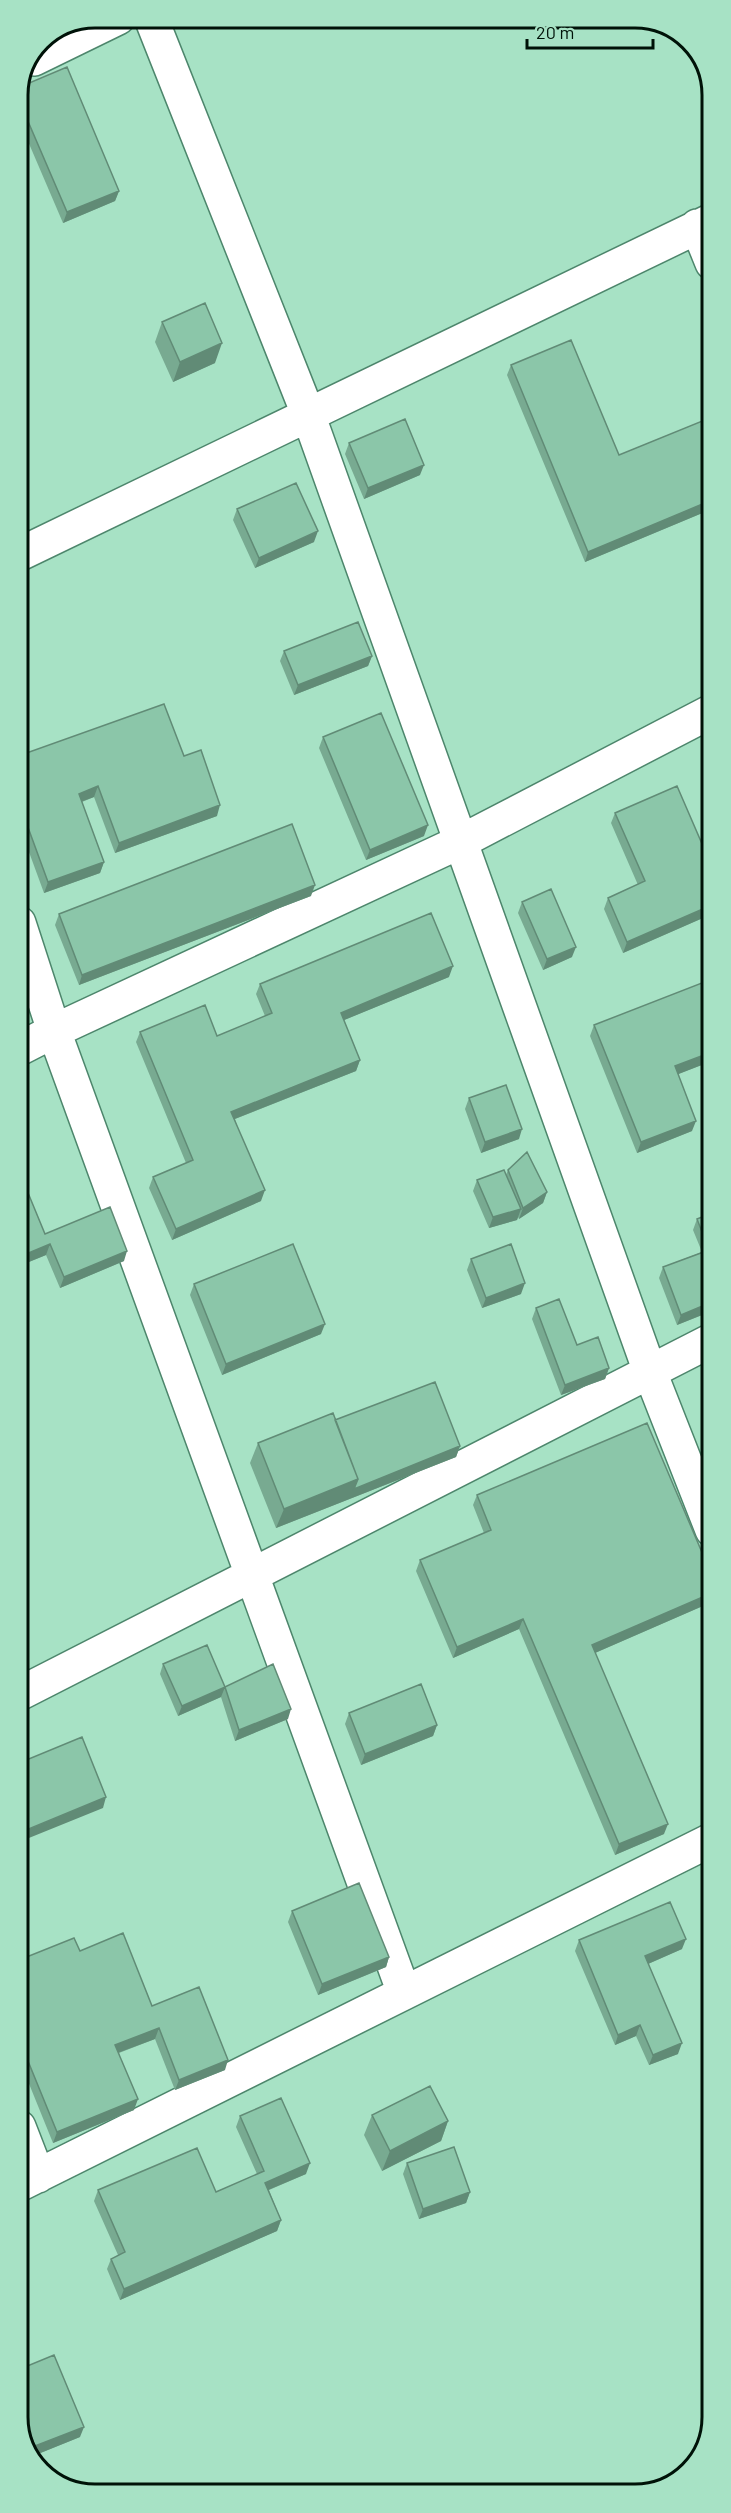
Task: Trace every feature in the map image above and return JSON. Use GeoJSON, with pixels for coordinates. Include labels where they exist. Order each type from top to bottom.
{"type":"FeatureCollection","features":[{"type":"Feature","properties":{"kind":"street"},"geometry":{"type":"LineString","coordinates":[[44,53],[97,28]]}},
{"type":"Feature","properties":{"kind":"street"},"geometry":{"type":"LineString","coordinates":[[155,28],[308,414],[650,1372],[702,1505]]}},
{"type":"Feature","properties":{"kind":"street"},"geometry":{"type":"LineString","coordinates":[[29,550],[702,224]]}},
{"type":"Feature","properties":{"kind":"street"},"geometry":{"type":"LineString","coordinates":[[29,1044],[460,842],[702,716]]}},
{"type":"Feature","properties":{"kind":"street"},"geometry":{"type":"LineString","coordinates":[[29,953],[54,1031],[404,1993]]}},
{"type":"Feature","properties":{"kind":"street"},"geometry":{"type":"LineString","coordinates":[[29,1689],[702,1345]]}},
{"type":"Feature","properties":{"kind":"street"},"geometry":{"type":"LineString","coordinates":[[29,2180],[702,1844]]}},
{"type":"Feature","properties":{"kind":"building"},"geometry":{"type":"Polygon","coordinates":[[[67,67],[119,191],[67,212],[29,124],[30,83],[67,67]]]}},
{"type":"Feature","properties":{"kind":"building"},"geometry":{"type":"Polygon","coordinates":[[[205,303],[222,343],[180,362],[162,322],[205,303]]]}},
{"type":"Feature","properties":{"kind":"building"},"geometry":{"type":"Polygon","coordinates":[[[571,340],[619,455],[702,421],[702,504],[588,552],[511,365],[571,340]]]}},
{"type":"Feature","properties":{"kind":"building"},"geometry":{"type":"Polygon","coordinates":[[[405,419],[424,465],[368,488],[349,443],[405,419]]]}},
{"type":"Feature","properties":{"kind":"building"},"geometry":{"type":"Polygon","coordinates":[[[296,483],[318,531],[259,558],[237,509],[296,483]]]}},
{"type":"Feature","properties":{"kind":"building"},"geometry":{"type":"Polygon","coordinates":[[[358,622],[372,656],[298,685],[284,651],[358,622]]]}},
{"type":"Feature","properties":{"kind":"building"},"geometry":{"type":"Polygon","coordinates":[[[164,704],[184,756],[201,750],[220,805],[119,843],[98,786],[79,794],[104,862],[48,882],[29,830],[29,752],[164,704]]]}},
{"type":"Feature","properties":{"kind":"building"},"geometry":{"type":"Polygon","coordinates":[[[381,713],[428,825],[370,850],[323,737],[381,713]]]}},
{"type":"Feature","properties":{"kind":"building"},"geometry":{"type":"Polygon","coordinates":[[[677,786],[702,844],[702,909],[627,942],[608,898],[645,881],[615,813],[677,786]]]}},
{"type":"Feature","properties":{"kind":"building"},"geometry":{"type":"Polygon","coordinates":[[[292,824],[315,885],[82,975],[59,914],[292,824]]]}},
{"type":"Feature","properties":{"kind":"building"},"geometry":{"type":"Polygon","coordinates":[[[551,889],[576,947],[547,959],[522,902],[551,889]]]}},
{"type":"Feature","properties":{"kind":"building"},"geometry":{"type":"Polygon","coordinates":[[[431,913],[453,966],[341,1013],[360,1060],[231,1112],[265,1190],[176,1229],[153,1177],[193,1160],[140,1032],[205,1005],[217,1036],[272,1013],[260,984],[431,913]]]}},
{"type":"Feature","properties":{"kind":"building"},"geometry":{"type":"Polygon","coordinates":[[[702,983],[702,1056],[675,1066],[696,1121],[641,1142],[594,1025],[702,983]]]}},
{"type":"Feature","properties":{"kind":"building"},"geometry":{"type":"Polygon","coordinates":[[[506,1085],[522,1129],[485,1142],[469,1098],[506,1085]]]}},
{"type":"Feature","properties":{"kind":"building"},"geometry":{"type":"Polygon","coordinates":[[[527,1152],[547,1192],[523,1208],[508,1170],[527,1152]]]}},
{"type":"Feature","properties":{"kind":"building"},"geometry":{"type":"Polygon","coordinates":[[[504,1170],[521,1209],[493,1217],[477,1180],[504,1170]]]}},
{"type":"Feature","properties":{"kind":"building"},"geometry":{"type":"Polygon","coordinates":[[[29,1195],[45,1234],[110,1207],[127,1251],[64,1277],[50,1244],[29,1253],[29,1195]]]}},
{"type":"Feature","properties":{"kind":"building"},"geometry":{"type":"Polygon","coordinates":[[[702,1217],[702,1232],[697,1219],[702,1217]]]}},
{"type":"Feature","properties":{"kind":"building"},"geometry":{"type":"Polygon","coordinates":[[[293,1244],[325,1324],[226,1364],[194,1284],[293,1244]]]}},
{"type":"Feature","properties":{"kind":"building"},"geometry":{"type":"Polygon","coordinates":[[[511,1244],[525,1283],[486,1298],[471,1259],[511,1244]]]}},
{"type":"Feature","properties":{"kind":"building"},"geometry":{"type":"Polygon","coordinates":[[[702,1253],[702,1306],[681,1315],[663,1267],[702,1253]]]}},
{"type":"Feature","properties":{"kind":"building"},"geometry":{"type":"Polygon","coordinates":[[[559,1299],[577,1345],[598,1337],[609,1368],[565,1385],[536,1308],[559,1299]]]}},
{"type":"Feature","properties":{"kind":"building"},"geometry":{"type":"Polygon","coordinates":[[[435,1382],[460,1446],[354,1489],[358,1479],[335,1420],[435,1382]]]}},
{"type":"Feature","properties":{"kind":"building"},"geometry":{"type":"Polygon","coordinates":[[[333,1413],[358,1479],[284,1509],[258,1443],[333,1413]]]}},
{"type":"Feature","properties":{"kind":"building"},"geometry":{"type":"Polygon","coordinates":[[[647,1423],[702,1552],[702,1597],[592,1645],[668,1824],[619,1844],[523,1619],[457,1647],[420,1560],[491,1530],[477,1495],[647,1423]]]}},
{"type":"Feature","properties":{"kind":"building"},"geometry":{"type":"Polygon","coordinates":[[[207,1645],[225,1687],[182,1706],[163,1664],[207,1645]]]}},
{"type":"Feature","properties":{"kind":"building"},"geometry":{"type":"Polygon","coordinates":[[[273,1664],[291,1709],[239,1730],[225,1687],[273,1664]]]}},
{"type":"Feature","properties":{"kind":"building"},"geometry":{"type":"Polygon","coordinates":[[[421,1684],[437,1725],[365,1754],[349,1713],[421,1684]]]}},
{"type":"Feature","properties":{"kind":"building"},"geometry":{"type":"Polygon","coordinates":[[[82,1737],[106,1797],[29,1829],[29,1759],[82,1737]]]}},
{"type":"Feature","properties":{"kind":"building"},"geometry":{"type":"Polygon","coordinates":[[[359,1883],[389,1957],[322,1984],[292,1911],[359,1883]]]}},
{"type":"Feature","properties":{"kind":"building"},"geometry":{"type":"Polygon","coordinates":[[[670,1902],[686,1939],[645,1956],[682,2043],[653,2055],[640,2025],[618,2035],[579,1940],[670,1902]]]}},
{"type":"Feature","properties":{"kind":"building"},"geometry":{"type":"Polygon","coordinates":[[[123,1933],[152,2006],[199,1987],[228,2060],[179,2080],[159,2028],[115,2045],[138,2099],[57,2132],[29,2063],[29,1956],[74,1938],[80,1951],[123,1933]]]}},
{"type":"Feature","properties":{"kind":"building"},"geometry":{"type":"Polygon","coordinates":[[[430,2086],[448,2121],[390,2151],[372,2115],[430,2086]]]}},
{"type":"Feature","properties":{"kind":"building"},"geometry":{"type":"Polygon","coordinates":[[[281,2098],[310,2163],[265,2183],[281,2220],[124,2289],[111,2259],[125,2252],[98,2190],[197,2148],[216,2192],[264,2171],[240,2116],[281,2098]]]}},
{"type":"Feature","properties":{"kind":"building"},"geometry":{"type":"Polygon","coordinates":[[[454,2147],[470,2192],[423,2209],[407,2163],[454,2147]]]}},
{"type":"Feature","properties":{"kind":"building"},"geometry":{"type":"Polygon","coordinates":[[[54,2355],[84,2427],[35,2446],[30,2430],[29,2365],[54,2355]]]}}]}
